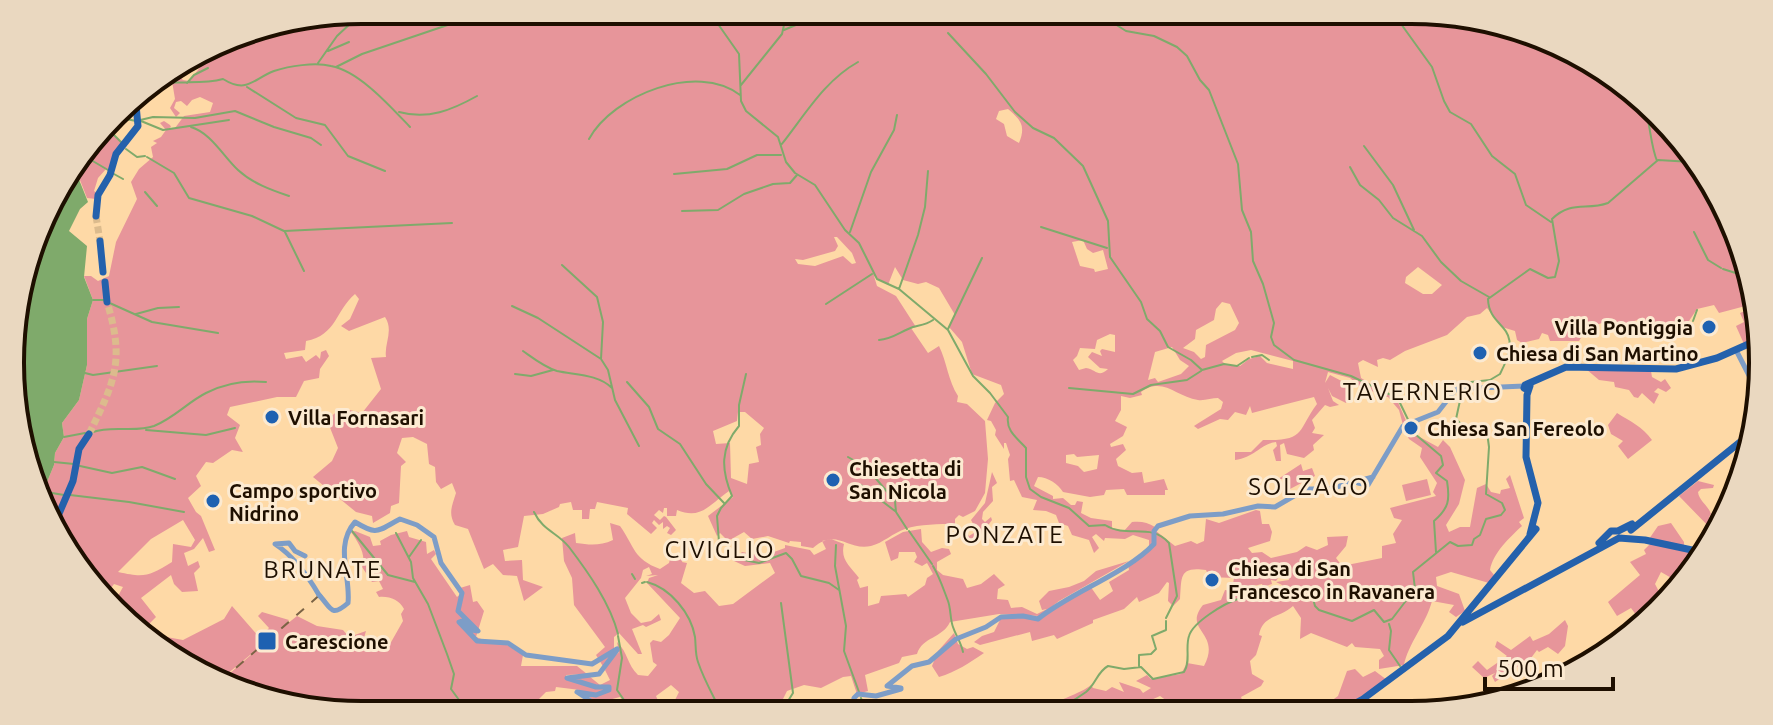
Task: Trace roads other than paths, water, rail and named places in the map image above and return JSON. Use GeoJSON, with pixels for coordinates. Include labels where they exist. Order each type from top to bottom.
{"type":"FeatureCollection","features":[{"type":"Feature","properties":{"kind":"main road"},"geometry":{"type":"LineString","coordinates":[[96,216],[98,195],[111,172],[116,154],[137,128],[139,121],[136,111]]}},
{"type":"Feature","properties":{"kind":"main road"},"geometry":{"type":"LineString","coordinates":[[100,241],[103,272]]}},
{"type":"Feature","properties":{"kind":"main road"},"geometry":{"type":"LineString","coordinates":[[105,282],[107,302]]}},
{"type":"Feature","properties":{"kind":"main road"},"geometry":{"type":"LineString","coordinates":[[1358,701],[1448,636],[1461,623],[1535,524],[1538,502],[1526,454],[1527,388],[1560,368],[1643,367],[1668,371],[1717,358],[1748,344]]}},
{"type":"Feature","properties":{"kind":"main road"},"geometry":{"type":"LineString","coordinates":[[59,513],[73,481],[79,449],[89,434]]}},
{"type":"Feature","properties":{"kind":"main road"},"geometry":{"type":"LineString","coordinates":[[1629,531],[1739,443]]}},
{"type":"Feature","properties":{"kind":"main road"},"geometry":{"type":"LineString","coordinates":[[1461,623],[1610,538],[1611,531],[1629,531],[1644,539]]}},
{"type":"Feature","properties":{"kind":"main road"},"geometry":{"type":"LineString","coordinates":[[1629,531],[1644,539],[1693,550]]}},
{"type":"Feature","properties":{"kind":"street"},"geometry":{"type":"LineString","coordinates":[[1736,350],[1748,374]]}},
{"type":"Feature","properties":{"kind":"street"},"geometry":{"type":"LineString","coordinates":[[854,701],[862,694],[877,696],[901,688],[887,687],[913,666],[929,662],[956,639],[1001,617],[1038,619],[1152,546],[1159,525],[1190,516],[1258,506],[1275,507],[1303,491],[1329,489],[1354,482],[1367,484],[1399,431],[1438,412],[1454,391],[1466,388],[1527,388]]}},
{"type":"Feature","properties":{"kind":"street"},"geometry":{"type":"LineString","coordinates":[[305,556],[295,551],[289,543],[275,544],[284,548],[327,606],[331,610],[340,610],[349,601],[343,547],[347,531],[357,522],[367,530],[379,532],[400,519],[431,533],[441,563],[462,593],[458,611],[478,631],[459,622],[477,641],[508,643],[526,655],[592,664],[617,649],[599,674],[567,678],[596,687],[609,687],[609,690],[596,695],[577,692],[592,701]]}},
{"type":"Feature","properties":{"kind":"waterway"},"geometry":{"type":"LineString","coordinates":[[336,67],[362,54],[451,24]]}},
{"type":"Feature","properties":{"kind":"waterway"},"geometry":{"type":"LineString","coordinates":[[718,24],[739,54],[741,101],[746,111],[778,137],[786,162],[795,173],[815,185],[845,230],[859,243],[877,279],[899,289],[948,330],[973,376],[1008,417],[1010,430],[1026,448],[1026,477],[1030,489],[1069,508],[1089,526],[1105,525],[1122,531],[1154,533],[1169,543],[1177,596],[1166,618]]}},
{"type":"Feature","properties":{"kind":"waterway"},"geometry":{"type":"LineString","coordinates":[[741,85],[782,34],[784,24]]}},
{"type":"Feature","properties":{"kind":"waterway"},"geometry":{"type":"LineString","coordinates":[[784,30],[798,24]]}},
{"type":"Feature","properties":{"kind":"waterway"},"geometry":{"type":"LineString","coordinates":[[1115,24],[1126,31],[1154,36],[1177,47],[1187,56],[1209,90],[1238,164],[1242,210],[1251,232],[1253,261],[1274,323],[1271,337],[1274,345],[1294,360],[1351,376],[1391,395],[1400,403],[1415,434],[1441,456],[1443,465],[1436,473],[1447,481],[1448,499],[1443,512],[1434,521],[1436,552]]}},
{"type":"Feature","properties":{"kind":"waterway"},"geometry":{"type":"LineString","coordinates":[[1401,24],[1432,67],[1450,112],[1471,124],[1492,156],[1515,174],[1526,205],[1551,222]]}},
{"type":"Feature","properties":{"kind":"waterway"},"geometry":{"type":"LineString","coordinates":[[318,63],[349,25]]}},
{"type":"Feature","properties":{"kind":"waterway"},"geometry":{"type":"LineString","coordinates":[[948,33],[986,74],[1015,112],[1033,128],[1054,138],[1083,166],[1108,221],[1110,257],[1141,302],[1147,319],[1160,331],[1168,347],[1202,370],[1224,364],[1237,366],[1249,358]]}},
{"type":"Feature","properties":{"kind":"waterway"},"geometry":{"type":"LineString","coordinates":[[328,51],[349,42]]}},
{"type":"Feature","properties":{"kind":"waterway"},"geometry":{"type":"LineString","coordinates":[[781,145],[825,89],[858,62]]}},
{"type":"Feature","properties":{"kind":"waterway"},"geometry":{"type":"LineString","coordinates":[[171,83],[223,79],[244,85],[280,69],[325,65],[342,69],[363,82],[410,127]]}},
{"type":"Feature","properties":{"kind":"waterway"},"geometry":{"type":"LineString","coordinates":[[187,83],[194,75],[208,68]]}},
{"type":"Feature","properties":{"kind":"waterway"},"geometry":{"type":"LineString","coordinates":[[589,139],[617,109],[657,88],[702,82],[722,86],[740,95]]}},
{"type":"Feature","properties":{"kind":"waterway"},"geometry":{"type":"LineString","coordinates":[[247,87],[296,118],[325,125],[348,156],[385,171]]}},
{"type":"Feature","properties":{"kind":"waterway"},"geometry":{"type":"LineString","coordinates":[[399,112],[420,115],[440,112],[477,96]]}},
{"type":"Feature","properties":{"kind":"waterway"},"geometry":{"type":"LineString","coordinates":[[127,119],[195,118],[235,111],[311,138],[321,145]]}},
{"type":"Feature","properties":{"kind":"waterway"},"geometry":{"type":"LineString","coordinates":[[850,232],[871,172],[894,130],[897,115]]}},
{"type":"Feature","properties":{"kind":"waterway"},"geometry":{"type":"LineString","coordinates":[[141,121],[163,130],[229,120]]}},
{"type":"Feature","properties":{"kind":"waterway"},"geometry":{"type":"LineString","coordinates":[[1647,120],[1657,161]]}},
{"type":"Feature","properties":{"kind":"waterway"},"geometry":{"type":"LineString","coordinates":[[191,127],[211,140],[243,175],[289,196]]}},
{"type":"Feature","properties":{"kind":"waterway"},"geometry":{"type":"LineString","coordinates":[[113,134],[122,143]]}},
{"type":"Feature","properties":{"kind":"waterway"},"geometry":{"type":"LineString","coordinates":[[1364,146],[1393,185],[1414,230]]}},
{"type":"Feature","properties":{"kind":"waterway"},"geometry":{"type":"LineString","coordinates":[[126,149],[137,157],[145,156]]}},
{"type":"Feature","properties":{"kind":"waterway"},"geometry":{"type":"LineString","coordinates":[[674,174],[727,169],[757,155],[781,155]]}},
{"type":"Feature","properties":{"kind":"waterway"},"geometry":{"type":"LineString","coordinates":[[147,157],[174,173],[189,198],[252,216],[284,231],[452,223]]}},
{"type":"Feature","properties":{"kind":"waterway"},"geometry":{"type":"LineString","coordinates":[[91,160],[108,170]]}},
{"type":"Feature","properties":{"kind":"waterway"},"geometry":{"type":"LineString","coordinates":[[1071,701],[1086,692],[1108,666],[1124,669],[1141,667],[1153,679],[1184,672],[1192,631],[1210,614],[1238,599],[1292,591],[1298,598],[1312,595],[1319,610],[1352,621],[1374,610],[1384,622],[1392,619],[1415,589],[1413,572],[1450,542],[1458,546],[1472,545],[1486,519],[1501,515],[1505,510],[1502,503],[1486,494],[1487,432],[1462,425],[1456,419],[1461,396],[1471,382],[1490,380],[1500,374],[1507,357],[1510,345],[1508,336],[1490,310],[1488,299],[1530,269],[1548,278],[1555,277],[1559,261],[1552,219],[1559,213],[1608,203],[1658,160],[1683,161]]}},
{"type":"Feature","properties":{"kind":"waterway"},"geometry":{"type":"LineString","coordinates":[[1350,167],[1360,185],[1379,200],[1393,218],[1422,236],[1441,262],[1461,281],[1489,297]]}},
{"type":"Feature","properties":{"kind":"waterway"},"geometry":{"type":"LineString","coordinates":[[899,289],[925,207],[928,171]]}},
{"type":"Feature","properties":{"kind":"waterway"},"geometry":{"type":"LineString","coordinates":[[114,174],[123,179]]}},
{"type":"Feature","properties":{"kind":"waterway"},"geometry":{"type":"LineString","coordinates":[[682,211],[718,210],[744,194],[773,184],[790,183],[797,175]]}},
{"type":"Feature","properties":{"kind":"waterway"},"geometry":{"type":"LineString","coordinates":[[145,192],[157,206]]}},
{"type":"Feature","properties":{"kind":"waterway"},"geometry":{"type":"LineString","coordinates":[[1041,227],[1107,248]]}},
{"type":"Feature","properties":{"kind":"waterway"},"geometry":{"type":"LineString","coordinates":[[285,232],[304,271]]}},
{"type":"Feature","properties":{"kind":"waterway"},"geometry":{"type":"LineString","coordinates":[[1694,232],[1708,260],[1721,268]]}},
{"type":"Feature","properties":{"kind":"waterway"},"geometry":{"type":"LineString","coordinates":[[948,329],[982,258]]}},
{"type":"Feature","properties":{"kind":"waterway"},"geometry":{"type":"LineString","coordinates":[[562,265],[597,297],[603,322],[601,359]]}},
{"type":"Feature","properties":{"kind":"waterway"},"geometry":{"type":"LineString","coordinates":[[1723,269],[1737,273]]}},
{"type":"Feature","properties":{"kind":"waterway"},"geometry":{"type":"LineString","coordinates":[[826,304],[872,274]]}},
{"type":"Feature","properties":{"kind":"waterway"},"geometry":{"type":"LineString","coordinates":[[93,300],[103,300],[152,322],[218,333]]}},
{"type":"Feature","properties":{"kind":"waterway"},"geometry":{"type":"LineString","coordinates":[[512,306],[538,318],[601,359],[608,370],[615,400],[639,446]]}},
{"type":"Feature","properties":{"kind":"waterway"},"geometry":{"type":"LineString","coordinates":[[136,314],[179,307]]}},
{"type":"Feature","properties":{"kind":"waterway"},"geometry":{"type":"LineString","coordinates":[[1693,321],[1697,310]]}},
{"type":"Feature","properties":{"kind":"waterway"},"geometry":{"type":"LineString","coordinates":[[879,340],[933,320]]}},
{"type":"Feature","properties":{"kind":"waterway"},"geometry":{"type":"LineString","coordinates":[[523,351],[552,369],[593,378],[612,388]]}},
{"type":"Feature","properties":{"kind":"waterway"},"geometry":{"type":"LineString","coordinates":[[1252,357],[1262,355],[1269,360]]}},
{"type":"Feature","properties":{"kind":"waterway"},"geometry":{"type":"LineString","coordinates":[[85,373],[93,375],[157,366]]}},
{"type":"Feature","properties":{"kind":"waterway"},"geometry":{"type":"LineString","coordinates":[[515,374],[531,376],[553,370]]}},
{"type":"Feature","properties":{"kind":"waterway"},"geometry":{"type":"LineString","coordinates":[[1069,388],[1133,394],[1151,385],[1187,380],[1201,371]]}},
{"type":"Feature","properties":{"kind":"waterway"},"geometry":{"type":"LineString","coordinates":[[746,374],[739,405],[739,426],[728,443],[724,460],[732,496],[717,516],[720,555],[759,563],[786,553],[801,576],[829,583],[839,590]]}},
{"type":"Feature","properties":{"kind":"waterway"},"geometry":{"type":"LineString","coordinates":[[93,432],[154,426],[220,387],[250,381],[266,382]]}},
{"type":"Feature","properties":{"kind":"waterway"},"geometry":{"type":"LineString","coordinates":[[627,382],[649,407],[658,429],[680,444],[706,484],[724,503]]}},
{"type":"Feature","properties":{"kind":"waterway"},"geometry":{"type":"LineString","coordinates":[[146,430],[206,435],[235,428]]}},
{"type":"Feature","properties":{"kind":"waterway"},"geometry":{"type":"LineString","coordinates":[[64,437],[85,433]]}},
{"type":"Feature","properties":{"kind":"waterway"},"geometry":{"type":"LineString","coordinates":[[848,457],[865,462],[870,467],[872,474],[895,501],[896,512],[907,529]]}},
{"type":"Feature","properties":{"kind":"waterway"},"geometry":{"type":"LineString","coordinates":[[54,462],[74,464]]}},
{"type":"Feature","properties":{"kind":"waterway"},"geometry":{"type":"LineString","coordinates":[[80,466],[112,473],[142,467],[175,479]]}},
{"type":"Feature","properties":{"kind":"waterway"},"geometry":{"type":"LineString","coordinates":[[861,485],[895,511]]}},
{"type":"Feature","properties":{"kind":"waterway"},"geometry":{"type":"LineString","coordinates":[[50,493],[64,495]]}},
{"type":"Feature","properties":{"kind":"waterway"},"geometry":{"type":"LineString","coordinates":[[70,495],[184,512]]}},
{"type":"Feature","properties":{"kind":"waterway"},"geometry":{"type":"LineString","coordinates":[[534,512],[584,567],[604,599],[618,634]]}},
{"type":"Feature","properties":{"kind":"waterway"},"geometry":{"type":"LineString","coordinates":[[352,531],[388,575],[415,582]]}},
{"type":"Feature","properties":{"kind":"waterway"},"geometry":{"type":"LineString","coordinates":[[909,531],[932,564]]}},
{"type":"Feature","properties":{"kind":"waterway"},"geometry":{"type":"LineString","coordinates":[[396,533],[411,562],[413,578],[428,604],[447,654],[454,674],[451,689],[460,701]]}},
{"type":"Feature","properties":{"kind":"waterway"},"geometry":{"type":"LineString","coordinates":[[409,557],[421,540]]}},
{"type":"Feature","properties":{"kind":"waterway"},"geometry":{"type":"LineString","coordinates":[[836,545],[835,566],[846,626],[844,651],[859,692]]}},
{"type":"Feature","properties":{"kind":"waterway"},"geometry":{"type":"LineString","coordinates":[[933,566],[948,601],[952,624],[963,652]]}},
{"type":"Feature","properties":{"kind":"waterway"},"geometry":{"type":"LineString","coordinates":[[632,574],[635,579]]}},
{"type":"Feature","properties":{"kind":"waterway"},"geometry":{"type":"LineString","coordinates":[[647,582],[671,596],[689,619],[698,662],[716,701]]}},
{"type":"Feature","properties":{"kind":"waterway"},"geometry":{"type":"LineString","coordinates":[[781,603],[793,693],[788,701]]}},
{"type":"Feature","properties":{"kind":"waterway"},"geometry":{"type":"LineString","coordinates":[[1139,666],[1139,655],[1151,654],[1156,649],[1152,636],[1166,630],[1166,621]]}},
{"type":"Feature","properties":{"kind":"waterway"},"geometry":{"type":"LineString","coordinates":[[1389,624],[1389,650],[1400,666]]}},
{"type":"Feature","properties":{"kind":"waterway"},"geometry":{"type":"LineString","coordinates":[[618,636],[622,658],[617,690],[626,701]]}},
{"type":"Feature","properties":{"kind":"tunnel"},"geometry":{"type":"LineString","coordinates":[[96,216],[100,241]]}},
{"type":"Feature","properties":{"kind":"tunnel"},"geometry":{"type":"LineString","coordinates":[[89,434],[111,384],[116,356],[107,302]]}},
{"type":"Feature","properties":{"kind":"railway"},"geometry":{"type":"LineString","coordinates":[[230,673],[322,593]]}},
{"type":"Feature","properties":{"kind":"place","name":"Villa Pontiggia"},"geometry":{"type":"Point","coordinates":[1709,327]}},
{"type":"Feature","properties":{"kind":"place","name":"Chiesa di San Martino"},"geometry":{"type":"Point","coordinates":[1480,353]}},
{"type":"Feature","properties":{"kind":"place","name":"Villa Fornasari"},"geometry":{"type":"Point","coordinates":[272,417]}},
{"type":"Feature","properties":{"kind":"place","name":"Chiesa San Fereolo"},"geometry":{"type":"Point","coordinates":[1411,428]}},
{"type":"Feature","properties":{"kind":"place","name":"Chiesetta di San Nicola"},"geometry":{"type":"Point","coordinates":[833,480]}},
{"type":"Feature","properties":{"kind":"place","name":"Campo sportivo Nidrino"},"geometry":{"type":"Point","coordinates":[213,501]}},
{"type":"Feature","properties":{"kind":"place","name":"Chiesa di San Francesco in Ravanera"},"geometry":{"type":"Point","coordinates":[1212,580]}},
{"type":"Feature","properties":{"kind":"place","name":"Carescione"},"geometry":{"type":"Point","coordinates":[267,641]}},
{"type":"Feature","properties":{"kind":"district","name":"TAVERNERIO"},"geometry":{"type":"Point","coordinates":[1423,391]}},
{"type":"Feature","properties":{"kind":"district","name":"SOLZAGO"},"geometry":{"type":"Point","coordinates":[1309,486]}},
{"type":"Feature","properties":{"kind":"district","name":"PONZATE"},"geometry":{"type":"Point","coordinates":[1005,534]}},
{"type":"Feature","properties":{"kind":"district","name":"CIVIGLIO"},"geometry":{"type":"Point","coordinates":[720,549]}},
{"type":"Feature","properties":{"kind":"district","name":"BRUNATE"},"geometry":{"type":"Point","coordinates":[323,569]}}]}
